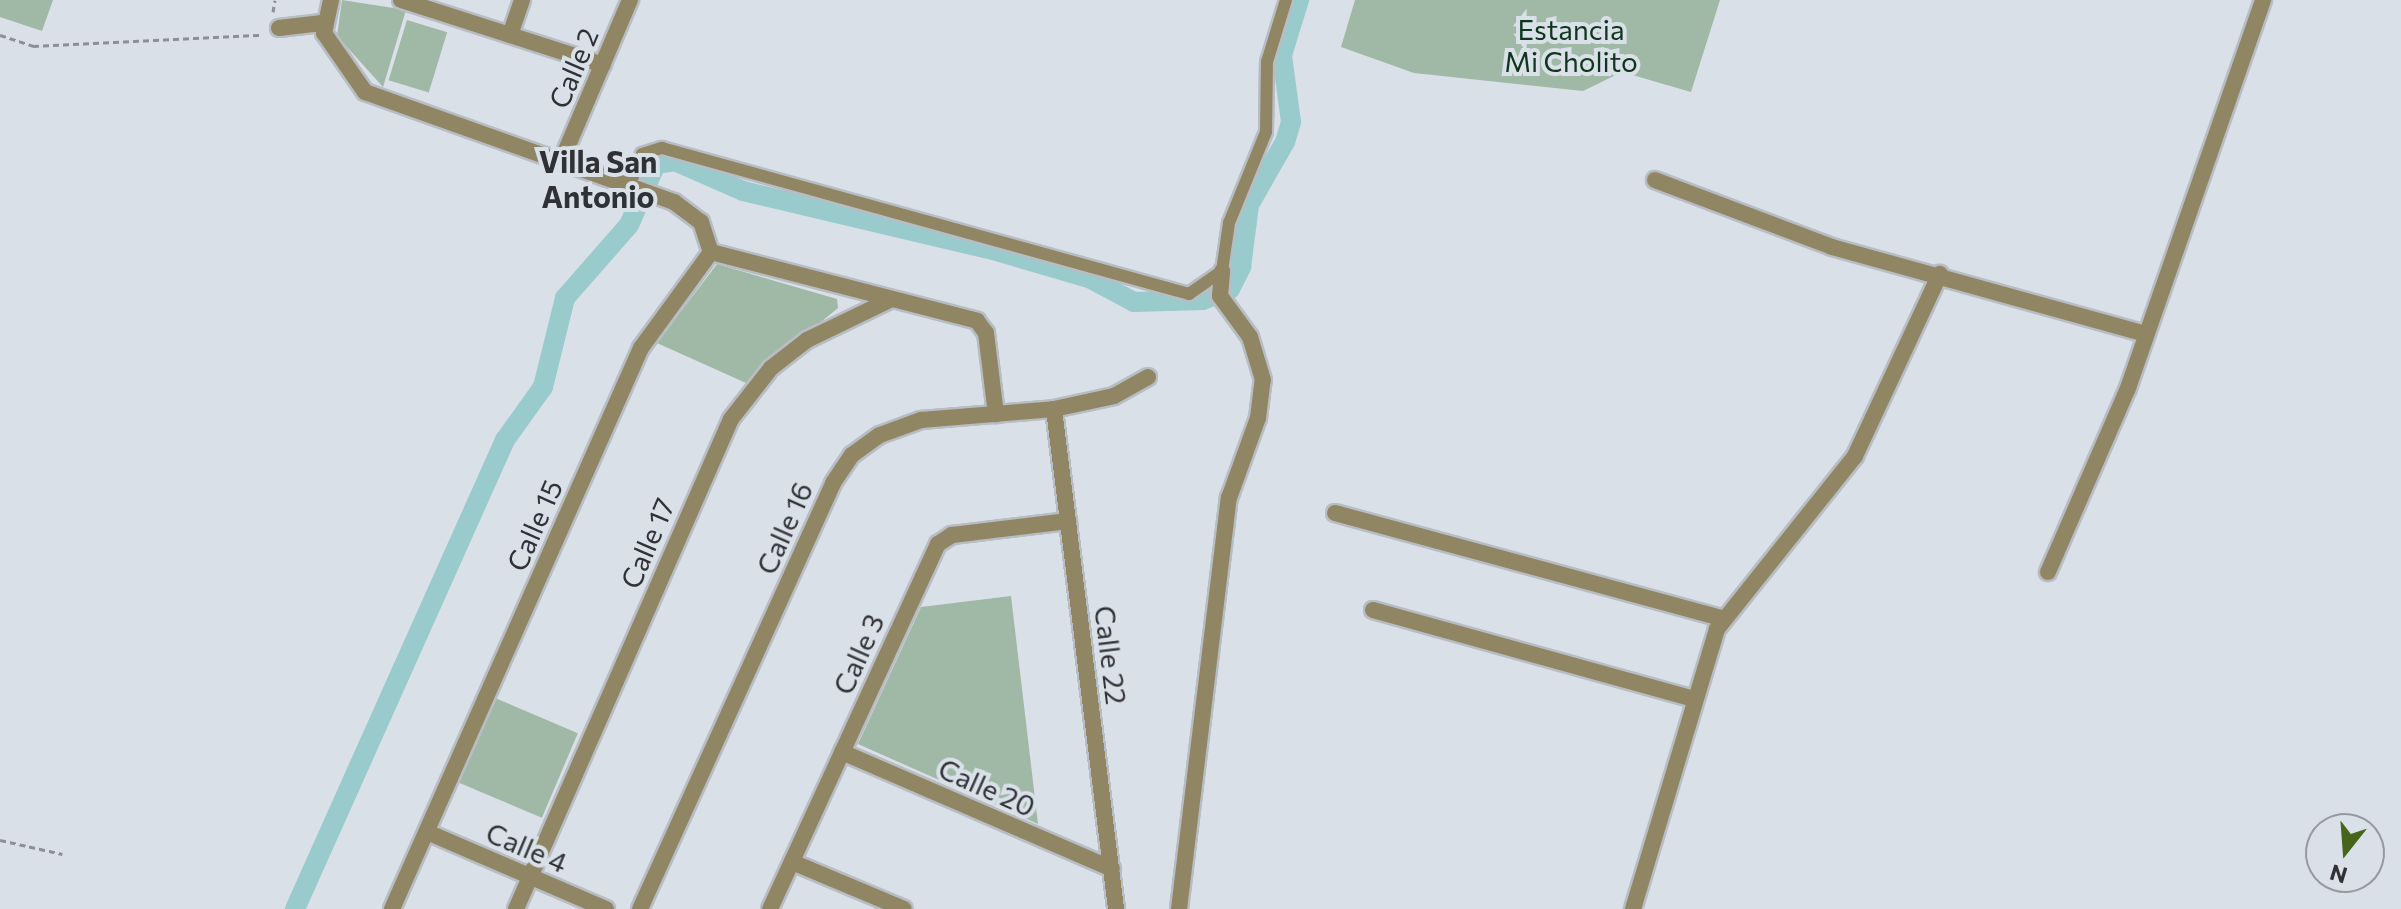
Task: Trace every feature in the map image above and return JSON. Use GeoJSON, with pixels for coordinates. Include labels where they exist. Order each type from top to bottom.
{"type":"FeatureCollection","features":[{"type":"Feature","properties":{"kind":"street"},"geometry":{"type":"LineString","coordinates":[[322,23],[331,0]]}},
{"type":"Feature","properties":{"kind":"street"},"geometry":{"type":"LineString","coordinates":[[401,0],[603,65]]}},
{"type":"Feature","properties":{"kind":"street"},"geometry":{"type":"LineString","coordinates":[[510,35],[522,0]]}},
{"type":"Feature","properties":{"kind":"street","name":"Calle 2"},"geometry":{"type":"LineString","coordinates":[[563,157],[630,0]]}},
{"type":"Feature","properties":{"kind":"street"},"geometry":{"type":"LineString","coordinates":[[2048,572],[2145,334],[2263,0]]}},
{"type":"Feature","properties":{"kind":"street"},"geometry":{"type":"LineString","coordinates":[[274,29],[322,23]]}},
{"type":"Feature","properties":{"kind":"street"},"geometry":{"type":"LineString","coordinates":[[322,23],[365,92],[563,157],[637,186],[696,215],[711,252],[981,324],[996,414]]}},
{"type":"Feature","properties":{"kind":"street"},"geometry":{"type":"LineString","coordinates":[[1655,180],[1832,247],[1940,274],[2145,334]]}},
{"type":"Feature","properties":{"kind":"street","name":"Calle 15"},"geometry":{"type":"LineString","coordinates":[[392,909],[641,348],[711,252]]}},
{"type":"Feature","properties":{"kind":"street"},"geometry":{"type":"LineString","coordinates":[[1633,909],[1695,699],[1724,619],[1855,456],[1940,274]]}},
{"type":"Feature","properties":{"kind":"street"},"geometry":{"type":"LineString","coordinates":[[1179,909],[1229,498],[1258,418],[1263,380],[1250,337],[1220,285]]}},
{"type":"Feature","properties":{"kind":"street","name":"Calle 17"},"geometry":{"type":"LineString","coordinates":[[516,909],[731,419],[771,368],[807,340],[894,299]]}},
{"type":"Feature","properties":{"kind":"street","name":"Calle 16"},"geometry":{"type":"LineString","coordinates":[[640,909],[845,464],[894,428],[1054,409],[1114,396],[1148,377]]}},
{"type":"Feature","properties":{"kind":"street","name":"Calle 22"},"geometry":{"type":"LineString","coordinates":[[1054,409],[1116,909]]}},
{"type":"Feature","properties":{"kind":"street"},"geometry":{"type":"LineString","coordinates":[[1335,513],[1724,619]]}},
{"type":"Feature","properties":{"kind":"street","name":"Calle 3"},"geometry":{"type":"LineString","coordinates":[[770,909],[943,537],[1068,521]]}},
{"type":"Feature","properties":{"kind":"street"},"geometry":{"type":"LineString","coordinates":[[1373,610],[1695,699]]}},
{"type":"Feature","properties":{"kind":"street","name":"Calle 20"},"geometry":{"type":"LineString","coordinates":[[842,752],[1112,869]]}},
{"type":"Feature","properties":{"kind":"street","name":"Calle 4"},"geometry":{"type":"LineString","coordinates":[[427,832],[606,909]]}},
{"type":"Feature","properties":{"kind":"street"},"geometry":{"type":"LineString","coordinates":[[792,862],[904,909]]}},
{"type":"Feature","properties":{"kind":"lane"},"geometry":{"type":"LineString","coordinates":[[637,186],[642,154],[662,148],[1168,293],[1199,291],[1220,285],[1229,223],[1266,132],[1267,62],[1286,0]]}},
{"type":"Feature","properties":{"kind":"path"},"geometry":{"type":"LineString","coordinates":[[0,35],[33,46],[274,29],[275,0]]}},
{"type":"Feature","properties":{"kind":"path"},"geometry":{"type":"LineString","coordinates":[[0,840],[62,854]]}},
{"type":"Feature","properties":{"kind":"green space"},"geometry":{"type":"Polygon","coordinates":[[[0,0],[53,0],[42,31],[0,17],[0,0]]]}},
{"type":"Feature","properties":{"kind":"green space"},"geometry":{"type":"Polygon","coordinates":[[[342,0],[406,10],[383,87],[337,36],[342,0]]]}},
{"type":"Feature","properties":{"kind":"green space","name":"Estancia Mi Cholito"},"geometry":{"type":"Polygon","coordinates":[[[1355,0],[1720,0],[1691,92],[1622,72],[1583,91],[1414,73],[1341,47],[1355,0]]]}},
{"type":"Feature","properties":{"kind":"green space"},"geometry":{"type":"Polygon","coordinates":[[[407,20],[447,32],[429,93],[389,80],[407,20]]]}},
{"type":"Feature","properties":{"kind":"green space"},"geometry":{"type":"Polygon","coordinates":[[[717,264],[837,299],[838,308],[746,383],[657,343],[717,264]]]}},
{"type":"Feature","properties":{"kind":"green space"},"geometry":{"type":"Polygon","coordinates":[[[1011,596],[1038,824],[858,744],[921,607],[1011,596]]]}},
{"type":"Feature","properties":{"kind":"green space"},"geometry":{"type":"Polygon","coordinates":[[[495,698],[578,733],[542,818],[459,783],[495,698]]]}},
{"type":"Feature","properties":{"kind":"waterway"},"geometry":{"type":"LineString","coordinates":[[295,909],[505,440],[543,387],[565,298],[629,225],[656,164],[675,161],[743,191],[993,250],[1089,278],[1134,302],[1203,300],[1230,289],[1241,267],[1249,205],[1285,142],[1291,122],[1282,55],[1299,0]]}},
{"type":"Feature","properties":{"kind":"district","name":"Villa San Antonio"},"geometry":{"type":"Point","coordinates":[598,178]}}]}
